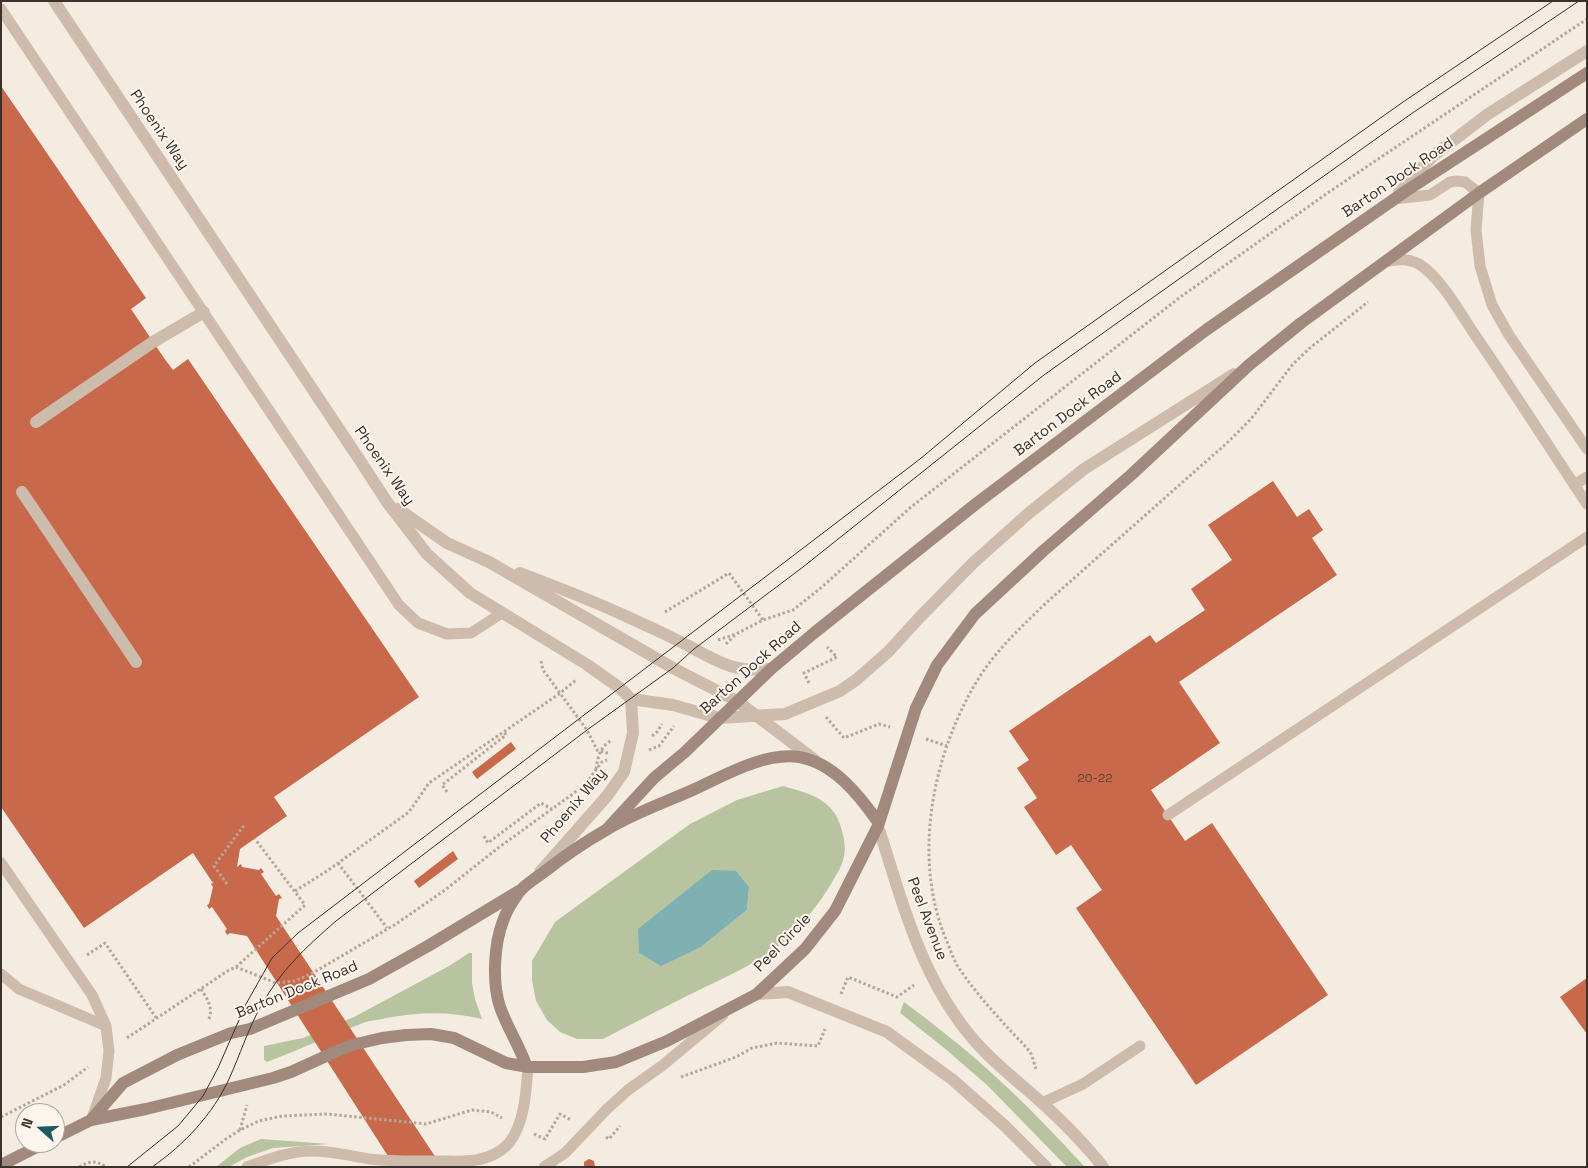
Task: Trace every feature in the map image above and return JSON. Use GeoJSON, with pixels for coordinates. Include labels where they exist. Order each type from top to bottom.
{"type":"FeatureCollection","features":[{"type":"Feature","properties":{"kind":"main road","name":"Barton Dock Road"},"geometry":{"type":"LineString","coordinates":[[607,829],[654,778],[685,752],[771,669],[814,632],[977,503],[1206,330],[1394,199],[1587,73]]}},
{"type":"Feature","properties":{"kind":"main road"},"geometry":{"type":"LineString","coordinates":[[878,824],[916,708],[937,665],[975,614],[1042,552],[1130,476],[1249,365],[1301,323],[1384,262],[1479,193],[1587,119]]}},
{"type":"Feature","properties":{"kind":"main road"},"geometry":{"type":"LineString","coordinates":[[527,1066],[499,1005],[495,978],[496,956],[503,921],[524,888],[553,864],[607,829],[727,773],[780,756],[815,760],[828,769],[863,800],[878,824]]}},
{"type":"Feature","properties":{"kind":"main road","name":"Peel Circle"},"geometry":{"type":"LineString","coordinates":[[527,1066],[583,1067],[616,1062],[667,1041],[757,994],[805,949],[835,912],[878,824]]}},
{"type":"Feature","properties":{"kind":"main road","name":"Barton Dock Road"},"geometry":{"type":"LineString","coordinates":[[91,1120],[123,1084],[177,1055],[231,1033],[250,1029],[369,979],[524,888]]}},
{"type":"Feature","properties":{"kind":"main road","name":"Barton Dock Road"},"geometry":{"type":"LineString","coordinates":[[65,1133],[91,1120],[146,1109],[273,1078],[335,1052],[382,1038],[430,1034],[454,1038],[506,1063],[527,1066]]}},
{"type":"Feature","properties":{"kind":"main road"},"geometry":{"type":"LineString","coordinates":[[1,1165],[25,1153]]}},
{"type":"Feature","properties":{"kind":"street","name":"Phoenix Way"},"geometry":{"type":"LineString","coordinates":[[54,1],[387,502],[427,554],[470,593],[586,664],[620,688],[631,699],[633,733],[624,772],[607,796],[524,888]]}},
{"type":"Feature","properties":{"kind":"street"},"geometry":{"type":"LineString","coordinates":[[1394,199],[1433,156],[1488,114],[1587,51]]}},
{"type":"Feature","properties":{"kind":"street"},"geometry":{"type":"LineString","coordinates":[[36,422],[153,342],[204,312]]}},
{"type":"Feature","properties":{"kind":"street"},"geometry":{"type":"LineString","coordinates":[[631,699],[673,705],[719,718],[785,714],[840,691],[856,680],[888,652],[920,616],[973,563],[1084,469],[1152,428],[1249,365]]}},
{"type":"Feature","properties":{"kind":"street"},"geometry":{"type":"LineString","coordinates":[[22,492],[136,662]]}},
{"type":"Feature","properties":{"kind":"street"},"geometry":{"type":"LineString","coordinates":[[387,502],[447,543],[489,562],[572,593],[630,618],[717,662],[737,669],[754,671],[771,669]]}},
{"type":"Feature","properties":{"kind":"street"},"geometry":{"type":"LineString","coordinates":[[489,562],[673,668],[737,702],[815,760]]}},
{"type":"Feature","properties":{"kind":"street","name":"Peel Avenue"},"geometry":{"type":"LineString","coordinates":[[878,824],[920,955],[947,1006],[986,1053],[1042,1103],[1103,1167]]}},
{"type":"Feature","properties":{"kind":"street"},"geometry":{"type":"LineString","coordinates":[[757,994],[788,992],[886,1032],[953,1080],[1005,1126],[1046,1167]]}},
{"type":"Feature","properties":{"kind":"lane"},"geometry":{"type":"LineString","coordinates":[[1,9],[399,605],[418,623],[447,634],[471,632],[502,613]]}},
{"type":"Feature","properties":{"kind":"lane"},"geometry":{"type":"LineString","coordinates":[[1394,199],[1430,195],[1450,182],[1456,181],[1465,182],[1479,193],[1476,230],[1480,266],[1492,305],[1509,334],[1587,449]]}},
{"type":"Feature","properties":{"kind":"lane"},"geometry":{"type":"LineString","coordinates":[[1384,262],[1398,259],[1409,260],[1418,264],[1432,275],[1474,333],[1587,504]]}},
{"type":"Feature","properties":{"kind":"lane"},"geometry":{"type":"LineString","coordinates":[[1574,486],[1587,477]]}},
{"type":"Feature","properties":{"kind":"lane"},"geometry":{"type":"LineString","coordinates":[[1168,815],[1587,537]]}},
{"type":"Feature","properties":{"kind":"lane"},"geometry":{"type":"LineString","coordinates":[[1,863],[92,995],[106,1026],[109,1051],[106,1078],[91,1120]]}},
{"type":"Feature","properties":{"kind":"lane"},"geometry":{"type":"LineString","coordinates":[[1,974],[19,989],[106,1026]]}},
{"type":"Feature","properties":{"kind":"lane"},"geometry":{"type":"LineString","coordinates":[[544,1167],[565,1153],[628,1090],[663,1065],[730,1009]]}},
{"type":"Feature","properties":{"kind":"lane"},"geometry":{"type":"LineString","coordinates":[[1042,1103],[1082,1084],[1140,1046]]}},
{"type":"Feature","properties":{"kind":"lane"},"geometry":{"type":"LineString","coordinates":[[247,1167],[271,1158],[310,1151],[325,1151],[392,1161],[476,1160],[497,1153],[510,1142],[524,1110],[527,1066]]}},
{"type":"Feature","properties":{"kind":"path"},"geometry":{"type":"LineString","coordinates":[[736,634],[764,620],[793,610],[911,507],[1179,298],[1329,192],[1587,19]]}},
{"type":"Feature","properties":{"kind":"path"},"geometry":{"type":"LineString","coordinates":[[1043,1075],[1036,1069],[1031,1053],[988,1006],[957,964],[939,920],[930,883],[928,848],[939,770],[954,726],[974,684],[995,656],[1046,603],[1228,442],[1251,419],[1293,364],[1310,347],[1371,299]]}},
{"type":"Feature","properties":{"kind":"path"},"geometry":{"type":"LineString","coordinates":[[665,612],[729,573],[764,620]]}},
{"type":"Feature","properties":{"kind":"path"},"geometry":{"type":"LineString","coordinates":[[236,967],[276,982],[295,981],[311,974],[445,890],[589,780],[597,767],[600,752],[597,750],[587,730],[543,670],[535,633]]}},
{"type":"Feature","properties":{"kind":"path"},"geometry":{"type":"LineString","coordinates":[[294,891],[338,863],[409,812],[429,782],[559,694],[576,680]]}},
{"type":"Feature","properties":{"kind":"path"},"geometry":{"type":"LineString","coordinates":[[447,792],[442,785],[506,735],[504,730]]}},
{"type":"Feature","properties":{"kind":"path"},"geometry":{"type":"LineString","coordinates":[[484,836],[488,843],[541,803],[552,809]]}},
{"type":"Feature","properties":{"kind":"path"},"geometry":{"type":"LineString","coordinates":[[227,884],[214,866],[245,824]]}},
{"type":"Feature","properties":{"kind":"path"},"geometry":{"type":"LineString","coordinates":[[229,970],[236,967],[305,905],[254,839]]}},
{"type":"Feature","properties":{"kind":"path"},"geometry":{"type":"LineString","coordinates":[[338,863],[387,928]]}},
{"type":"Feature","properties":{"kind":"path"},"geometry":{"type":"LineString","coordinates":[[818,1046],[848,977],[897,997],[914,985],[957,964]]}},
{"type":"Feature","properties":{"kind":"path"},"geometry":{"type":"LineString","coordinates":[[189,1167],[240,1130],[259,1121],[282,1116],[327,1114],[426,1124],[472,1110],[491,1112],[517,1126]]}},
{"type":"Feature","properties":{"kind":"path"},"geometry":{"type":"LineString","coordinates":[[80,1167],[90,1161],[98,1162],[106,1167]]}},
{"type":"Feature","properties":{"kind":"green space"},"geometry":{"type":"Polygon","coordinates":[[[783,786],[814,796],[829,806],[835,814],[843,835],[845,849],[843,861],[816,906],[786,940],[766,955],[603,1039],[577,1039],[560,1032],[547,1020],[536,1001],[532,980],[532,961],[555,922],[690,824],[737,800],[783,786]],[[749,887],[639,953],[661,965],[701,947],[747,910],[749,887]]]}},
{"type":"Feature","properties":{"kind":"green space"},"geometry":{"type":"Polygon","coordinates":[[[472,953],[472,983],[475,999],[482,1019],[434,1013],[411,1014],[372,1021],[267,1062],[264,1060],[264,1046],[303,1038],[354,1017],[449,966],[472,953]]]}},
{"type":"Feature","properties":{"kind":"green space"},"geometry":{"type":"Polygon","coordinates":[[[904,1002],[951,1038],[996,1077],[1085,1167],[1067,1167],[987,1085],[900,1013],[904,1002]]]}},
{"type":"Feature","properties":{"kind":"green space"},"geometry":{"type":"Polygon","coordinates":[[[261,1139],[329,1144],[273,1148],[247,1157],[229,1167],[216,1167],[240,1148],[261,1139]]]}},
{"type":"Feature","properties":{"kind":"water"},"geometry":{"type":"Polygon","coordinates":[[[712,870],[736,871],[749,887],[747,910],[701,947],[661,966],[639,953],[638,929],[712,870]]]}},
{"type":"Feature","properties":{"kind":"building"},"geometry":{"type":"Polygon","coordinates":[[[1,86],[146,298],[131,309],[164,358],[173,370],[188,359],[419,697],[274,797],[287,816],[240,849],[237,867],[241,864],[242,867],[259,870],[261,868],[264,872],[261,874],[276,896],[279,894],[282,898],[279,899],[276,916],[442,1167],[395,1167],[247,936],[230,933],[227,935],[225,931],[227,929],[212,907],[209,909],[207,905],[209,904],[213,887],[211,884],[213,883],[193,853],[84,928],[1,807],[1,86]]]}},
{"type":"Feature","properties":{"kind":"building"},"geometry":{"type":"Polygon","coordinates":[[[1273,481],[1297,517],[1309,509],[1323,530],[1312,538],[1337,575],[1179,682],[1220,743],[1151,790],[1185,841],[1212,823],[1328,995],[1196,1085],[1076,908],[1102,890],[1071,845],[1056,855],[1024,807],[1037,798],[1017,768],[1029,760],[1009,731],[1150,635],[1156,643],[1205,610],[1191,589],[1232,560],[1208,525],[1273,481]]]}},
{"type":"Feature","properties":{"kind":"building"},"geometry":{"type":"Polygon","coordinates":[[[511,742],[516,749],[477,779],[472,772],[511,742]]]}},
{"type":"Feature","properties":{"kind":"building"},"geometry":{"type":"Polygon","coordinates":[[[453,851],[458,859],[419,888],[414,881],[453,851]]]}},
{"type":"Feature","properties":{"kind":"building"},"geometry":{"type":"Polygon","coordinates":[[[1587,978],[1587,1034],[1560,997],[1587,978]]]}},
{"type":"Feature","properties":{"kind":"building"},"geometry":{"type":"Polygon","coordinates":[[[589,1159],[594,1161],[595,1167],[584,1167],[584,1162],[589,1159]]]}},
{"type":"Feature","properties":{"kind":"tram line"},"geometry":{"type":"LineString","coordinates":[[127,1167],[178,1126],[203,1096],[218,1068],[246,1004],[272,958],[298,933],[920,459],[1035,363],[1403,102],[1553,1]]}},
{"type":"Feature","properties":{"kind":"tram line"},"geometry":{"type":"LineString","coordinates":[[152,1167],[186,1139],[215,1104],[229,1079],[252,1024],[269,993],[294,960],[336,921],[587,730],[673,668],[694,649],[803,567],[1044,375],[1411,114],[1579,1]]}}]}
